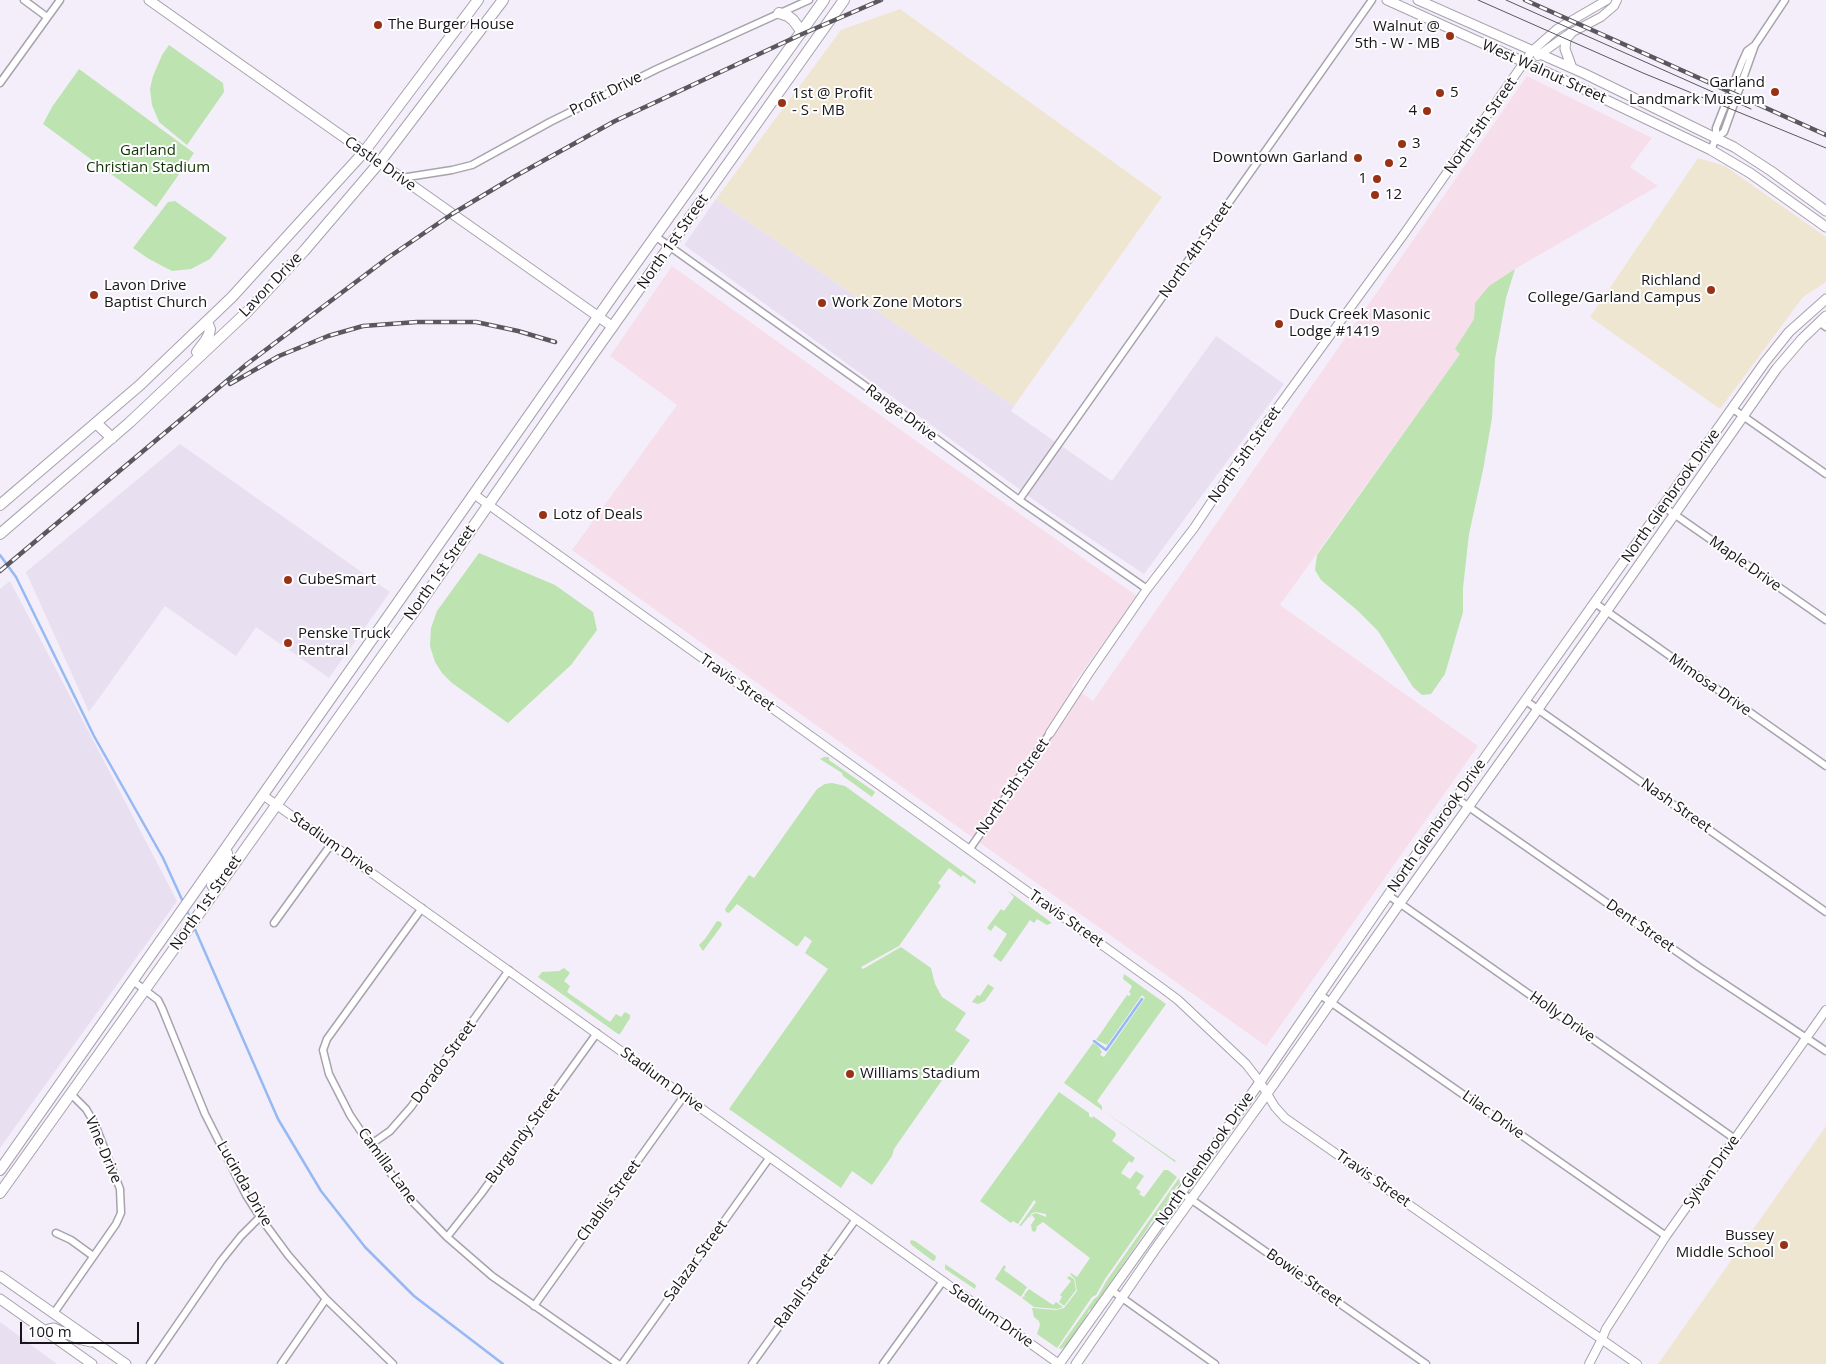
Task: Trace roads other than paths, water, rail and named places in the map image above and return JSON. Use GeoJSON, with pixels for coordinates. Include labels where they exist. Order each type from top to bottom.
{"type":"FeatureCollection","features":[{"type":"Feature","properties":{"kind":"main road","name":"Castle Drive"},"geometry":{"type":"LineString","coordinates":[[149,0],[613,327]]}},
{"type":"Feature","properties":{"kind":"main road","name":"Lavon Drive"},"geometry":{"type":"LineString","coordinates":[[0,505],[162,366],[282,244],[364,152],[478,0]]}},
{"type":"Feature","properties":{"kind":"main road","name":"Lavon Drive"},"geometry":{"type":"LineString","coordinates":[[0,534],[112,438],[173,382],[247,312],[285,272],[379,163],[503,0]]}},
{"type":"Feature","properties":{"kind":"main road","name":"North 1st Street"},"geometry":{"type":"LineString","coordinates":[[0,1170],[410,588],[655,236],[750,106],[824,0]]}},
{"type":"Feature","properties":{"kind":"main road","name":"North 1st Street"},"geometry":{"type":"LineString","coordinates":[[0,1193],[424,598],[504,481],[844,0]]}},
{"type":"Feature","properties":{"kind":"main road","name":"West Walnut Street"},"geometry":{"type":"LineString","coordinates":[[1387,0],[1711,150],[1750,173],[1826,227]]}},
{"type":"Feature","properties":{"kind":"main road","name":"West Walnut Street"},"geometry":{"type":"LineString","coordinates":[[1418,0],[1572,68],[1716,138],[1753,159],[1826,211]]}},
{"type":"Feature","properties":{"kind":"main road"},"geometry":{"type":"LineString","coordinates":[[779,13],[793,20],[802,32]]}},
{"type":"Feature","properties":{"kind":"main road"},"geometry":{"type":"LineString","coordinates":[[1572,33],[1566,39],[1565,49],[1572,68]]}},
{"type":"Feature","properties":{"kind":"main road"},"geometry":{"type":"LineString","coordinates":[[750,106],[763,115]]}},
{"type":"Feature","properties":{"kind":"main road","name":"North Glenbrook Drive"},"geometry":{"type":"LineString","coordinates":[[1059,1364],[1260,1082],[1456,798],[1765,362],[1806,315],[1826,298]]}},
{"type":"Feature","properties":{"kind":"main road"},"geometry":{"type":"LineString","coordinates":[[173,382],[206,340],[210,329],[207,322]]}},
{"type":"Feature","properties":{"kind":"main road","name":"North Glenbrook Drive"},"geometry":{"type":"LineString","coordinates":[[1076,1364],[1744,416],[1792,350],[1824,322]]}},
{"type":"Feature","properties":{"kind":"main road"},"geometry":{"type":"LineString","coordinates":[[96,423],[112,438]]}},
{"type":"Feature","properties":{"kind":"main road"},"geometry":{"type":"LineString","coordinates":[[491,472],[504,481]]}},
{"type":"Feature","properties":{"kind":"main road"},"geometry":{"type":"LineString","coordinates":[[410,588],[424,598]]}},
{"type":"Feature","properties":{"kind":"main road"},"geometry":{"type":"LineString","coordinates":[[200,911],[227,857],[226,848]]}},
{"type":"Feature","properties":{"kind":"main road"},"geometry":{"type":"LineString","coordinates":[[30,1128],[40,1136]]}},
{"type":"Feature","properties":{"kind":"main road"},"geometry":{"type":"LineString","coordinates":[[0,1276],[126,1364]]}},
{"type":"Feature","properties":{"kind":"main road"},"geometry":{"type":"LineString","coordinates":[[0,1299],[92,1364]]}},
{"type":"Feature","properties":{"kind":"main road"},"geometry":{"type":"LineString","coordinates":[[46,1332],[49,1328],[54,1328],[78,1339],[96,1343]]}},
{"type":"Feature","properties":{"kind":"street"},"geometry":{"type":"LineString","coordinates":[[24,0],[48,17]]}},
{"type":"Feature","properties":{"kind":"street"},"geometry":{"type":"LineString","coordinates":[[0,83],[60,0]]}},
{"type":"Feature","properties":{"kind":"street","name":"Profit Drive"},"geometry":{"type":"LineString","coordinates":[[401,178],[472,165],[595,99],[677,59],[809,0]]}},
{"type":"Feature","properties":{"kind":"street","name":"North 4th Street"},"geometry":{"type":"LineString","coordinates":[[1019,500],[1372,0]]}},
{"type":"Feature","properties":{"kind":"street","name":"North 5th Street"},"geometry":{"type":"LineString","coordinates":[[969,850],[1147,589],[1194,528],[1240,459],[1392,251],[1525,63],[1557,29],[1607,0]]}},
{"type":"Feature","properties":{"kind":"street","name":"North 5th Street"},"geometry":{"type":"LineString","coordinates":[[1537,52],[1601,16],[1614,6],[1617,0]]}},
{"type":"Feature","properties":{"kind":"street"},"geometry":{"type":"LineString","coordinates":[[1711,150],[1716,138],[1716,128],[1742,62],[1785,0]]}},
{"type":"Feature","properties":{"kind":"street","name":"Range Drive"},"geometry":{"type":"LineString","coordinates":[[655,236],[958,453],[1019,500],[1147,589]]}},
{"type":"Feature","properties":{"kind":"street"},"geometry":{"type":"LineString","coordinates":[[1733,409],[1826,474]]}},
{"type":"Feature","properties":{"kind":"street","name":"Travis Street"},"geometry":{"type":"LineString","coordinates":[[475,495],[1162,988],[1236,1054],[1260,1082],[1266,1095],[1285,1118],[1637,1364]]}},
{"type":"Feature","properties":{"kind":"street","name":"Maple Drive"},"geometry":{"type":"LineString","coordinates":[[1664,507],[1826,620]]}},
{"type":"Feature","properties":{"kind":"street","name":"Mimosa Drive"},"geometry":{"type":"LineString","coordinates":[[1595,604],[1826,766]]}},
{"type":"Feature","properties":{"kind":"street","name":"Nash Street"},"geometry":{"type":"LineString","coordinates":[[1526,700],[1826,912]]}},
{"type":"Feature","properties":{"kind":"street","name":"Stadium Drive"},"geometry":{"type":"LineString","coordinates":[[264,796],[1059,1364]]}},
{"type":"Feature","properties":{"kind":"street","name":"Dent Street"},"geometry":{"type":"LineString","coordinates":[[1456,798],[1699,967],[1826,1051]]}},
{"type":"Feature","properties":{"kind":"street"},"geometry":{"type":"LineString","coordinates":[[274,922],[332,843]]}},
{"type":"Feature","properties":{"kind":"street","name":"Holly Drive"},"geometry":{"type":"LineString","coordinates":[[1388,896],[1735,1139]]}},
{"type":"Feature","properties":{"kind":"street","name":"Camilla Lane"},"geometry":{"type":"LineString","coordinates":[[422,908],[327,1039],[323,1050],[329,1074],[350,1115],[370,1145],[408,1197],[447,1237],[492,1276],[618,1364]]}},
{"type":"Feature","properties":{"kind":"street","name":"Dorado Street"},"geometry":{"type":"LineString","coordinates":[[370,1145],[390,1131],[411,1107],[509,970]]}},
{"type":"Feature","properties":{"kind":"street","name":"Lucinda Drive"},"geometry":{"type":"LineString","coordinates":[[133,981],[158,1000],[205,1114],[242,1188],[260,1217],[288,1255],[326,1299],[393,1364]]}},
{"type":"Feature","properties":{"kind":"street","name":"Lilac Drive"},"geometry":{"type":"LineString","coordinates":[[1319,994],[1666,1236]]}},
{"type":"Feature","properties":{"kind":"street","name":"Sylvan Drive"},"geometry":{"type":"LineString","coordinates":[[1589,1364],[1606,1329],[1666,1236],[1826,1010]]}},
{"type":"Feature","properties":{"kind":"street","name":"Burgundy Street"},"geometry":{"type":"LineString","coordinates":[[447,1237],[482,1194],[597,1033]]}},
{"type":"Feature","properties":{"kind":"street","name":"Vine Drive"},"geometry":{"type":"LineString","coordinates":[[54,1313],[116,1224],[121,1213],[120,1189],[95,1124],[86,1109],[70,1094]]}},
{"type":"Feature","properties":{"kind":"street","name":"Chablis Street"},"geometry":{"type":"LineString","coordinates":[[534,1306],[684,1096]]}},
{"type":"Feature","properties":{"kind":"street","name":"Salazar Street"},"geometry":{"type":"LineString","coordinates":[[622,1364],[770,1157]]}},
{"type":"Feature","properties":{"kind":"street","name":"Bowie Street"},"geometry":{"type":"LineString","coordinates":[[1182,1192],[1426,1364]]}},
{"type":"Feature","properties":{"kind":"street"},"geometry":{"type":"LineString","coordinates":[[150,1364],[221,1261],[241,1236],[260,1217]]}},
{"type":"Feature","properties":{"kind":"street","name":"Rahall Street"},"geometry":{"type":"LineString","coordinates":[[752,1364],[856,1219]]}},
{"type":"Feature","properties":{"kind":"street"},"geometry":{"type":"LineString","coordinates":[[56,1234],[71,1240],[93,1256]]}},
{"type":"Feature","properties":{"kind":"street"},"geometry":{"type":"LineString","coordinates":[[883,1364],[943,1281]]}},
{"type":"Feature","properties":{"kind":"street"},"geometry":{"type":"LineString","coordinates":[[1111,1290],[1215,1364]]}},
{"type":"Feature","properties":{"kind":"street"},"geometry":{"type":"LineString","coordinates":[[281,1364],[326,1299]]}},
{"type":"Feature","properties":{"kind":"waterway"},"geometry":{"type":"LineString","coordinates":[[0,555],[16,577],[94,736],[163,858],[184,904]]}},
{"type":"Feature","properties":{"kind":"waterway"},"geometry":{"type":"LineString","coordinates":[[186,909],[191,920]]}},
{"type":"Feature","properties":{"kind":"waterway"},"geometry":{"type":"LineString","coordinates":[[194,927],[278,1119],[321,1191],[365,1247],[414,1296],[503,1364]]}},
{"type":"Feature","properties":{"kind":"waterway"},"geometry":{"type":"LineString","coordinates":[[1094,1041],[1106,1050],[1142,999]]}},
{"type":"Feature","properties":{"kind":"tram line"},"geometry":{"type":"LineString","coordinates":[[1478,0],[1643,73],[1826,148]]}},
{"type":"Feature","properties":{"kind":"tram line"},"geometry":{"type":"LineString","coordinates":[[1506,0],[1751,109]]}},
{"type":"Feature","properties":{"kind":"railway"},"geometry":{"type":"LineString","coordinates":[[0,571],[247,364],[389,257],[452,214],[512,178],[615,121],[800,35],[881,0]]}},
{"type":"Feature","properties":{"kind":"railway"},"geometry":{"type":"LineString","coordinates":[[1525,0],[1826,135]]}},
{"type":"Feature","properties":{"kind":"railway"},"geometry":{"type":"LineString","coordinates":[[230,384],[279,356],[328,336],[363,326],[417,322],[476,322],[518,331],[555,342]]}},
{"type":"Feature","properties":{"kind":"place","name":"The Burger House"},"geometry":{"type":"Point","coordinates":[378,25]}},
{"type":"Feature","properties":{"kind":"place","name":"Walnut @ 5th - W - MB"},"geometry":{"type":"Point","coordinates":[1450,36]}},
{"type":"Feature","properties":{"kind":"place","name":"Garland Landmark Museum"},"geometry":{"type":"Point","coordinates":[1775,92]}},
{"type":"Feature","properties":{"kind":"place","name":"5"},"geometry":{"type":"Point","coordinates":[1440,93]}},
{"type":"Feature","properties":{"kind":"place","name":"1st @ Profit - S - MB"},"geometry":{"type":"Point","coordinates":[782,103]}},
{"type":"Feature","properties":{"kind":"place","name":"4"},"geometry":{"type":"Point","coordinates":[1427,111]}},
{"type":"Feature","properties":{"kind":"place","name":"3"},"geometry":{"type":"Point","coordinates":[1402,144]}},
{"type":"Feature","properties":{"kind":"place","name":"Downtown Garland"},"geometry":{"type":"Point","coordinates":[1358,158]}},
{"type":"Feature","properties":{"kind":"place","name":"2"},"geometry":{"type":"Point","coordinates":[1389,163]}},
{"type":"Feature","properties":{"kind":"place","name":"1"},"geometry":{"type":"Point","coordinates":[1377,179]}},
{"type":"Feature","properties":{"kind":"place","name":"12"},"geometry":{"type":"Point","coordinates":[1375,195]}},
{"type":"Feature","properties":{"kind":"place","name":"Richland College/Garland Campus"},"geometry":{"type":"Point","coordinates":[1711,290]}},
{"type":"Feature","properties":{"kind":"place","name":"Lavon Drive Baptist Church"},"geometry":{"type":"Point","coordinates":[94,295]}},
{"type":"Feature","properties":{"kind":"place","name":"Work Zone Motors"},"geometry":{"type":"Point","coordinates":[822,303]}},
{"type":"Feature","properties":{"kind":"place","name":"Duck Creek Masonic Lodge #1419"},"geometry":{"type":"Point","coordinates":[1279,324]}},
{"type":"Feature","properties":{"kind":"place","name":"Lotz of Deals"},"geometry":{"type":"Point","coordinates":[543,515]}},
{"type":"Feature","properties":{"kind":"place","name":"CubeSmart"},"geometry":{"type":"Point","coordinates":[288,580]}},
{"type":"Feature","properties":{"kind":"place","name":"Penske Truck Rentral"},"geometry":{"type":"Point","coordinates":[288,643]}},
{"type":"Feature","properties":{"kind":"place","name":"Williams Stadium"},"geometry":{"type":"Point","coordinates":[850,1074]}},
{"type":"Feature","properties":{"kind":"place","name":"Bussey Middle School"},"geometry":{"type":"Point","coordinates":[1784,1245]}},
{"type":"Feature","properties":{"kind":"park label","name":"Garland Christian Stadium"},"geometry":{"type":"Point","coordinates":[148,160]}}]}
